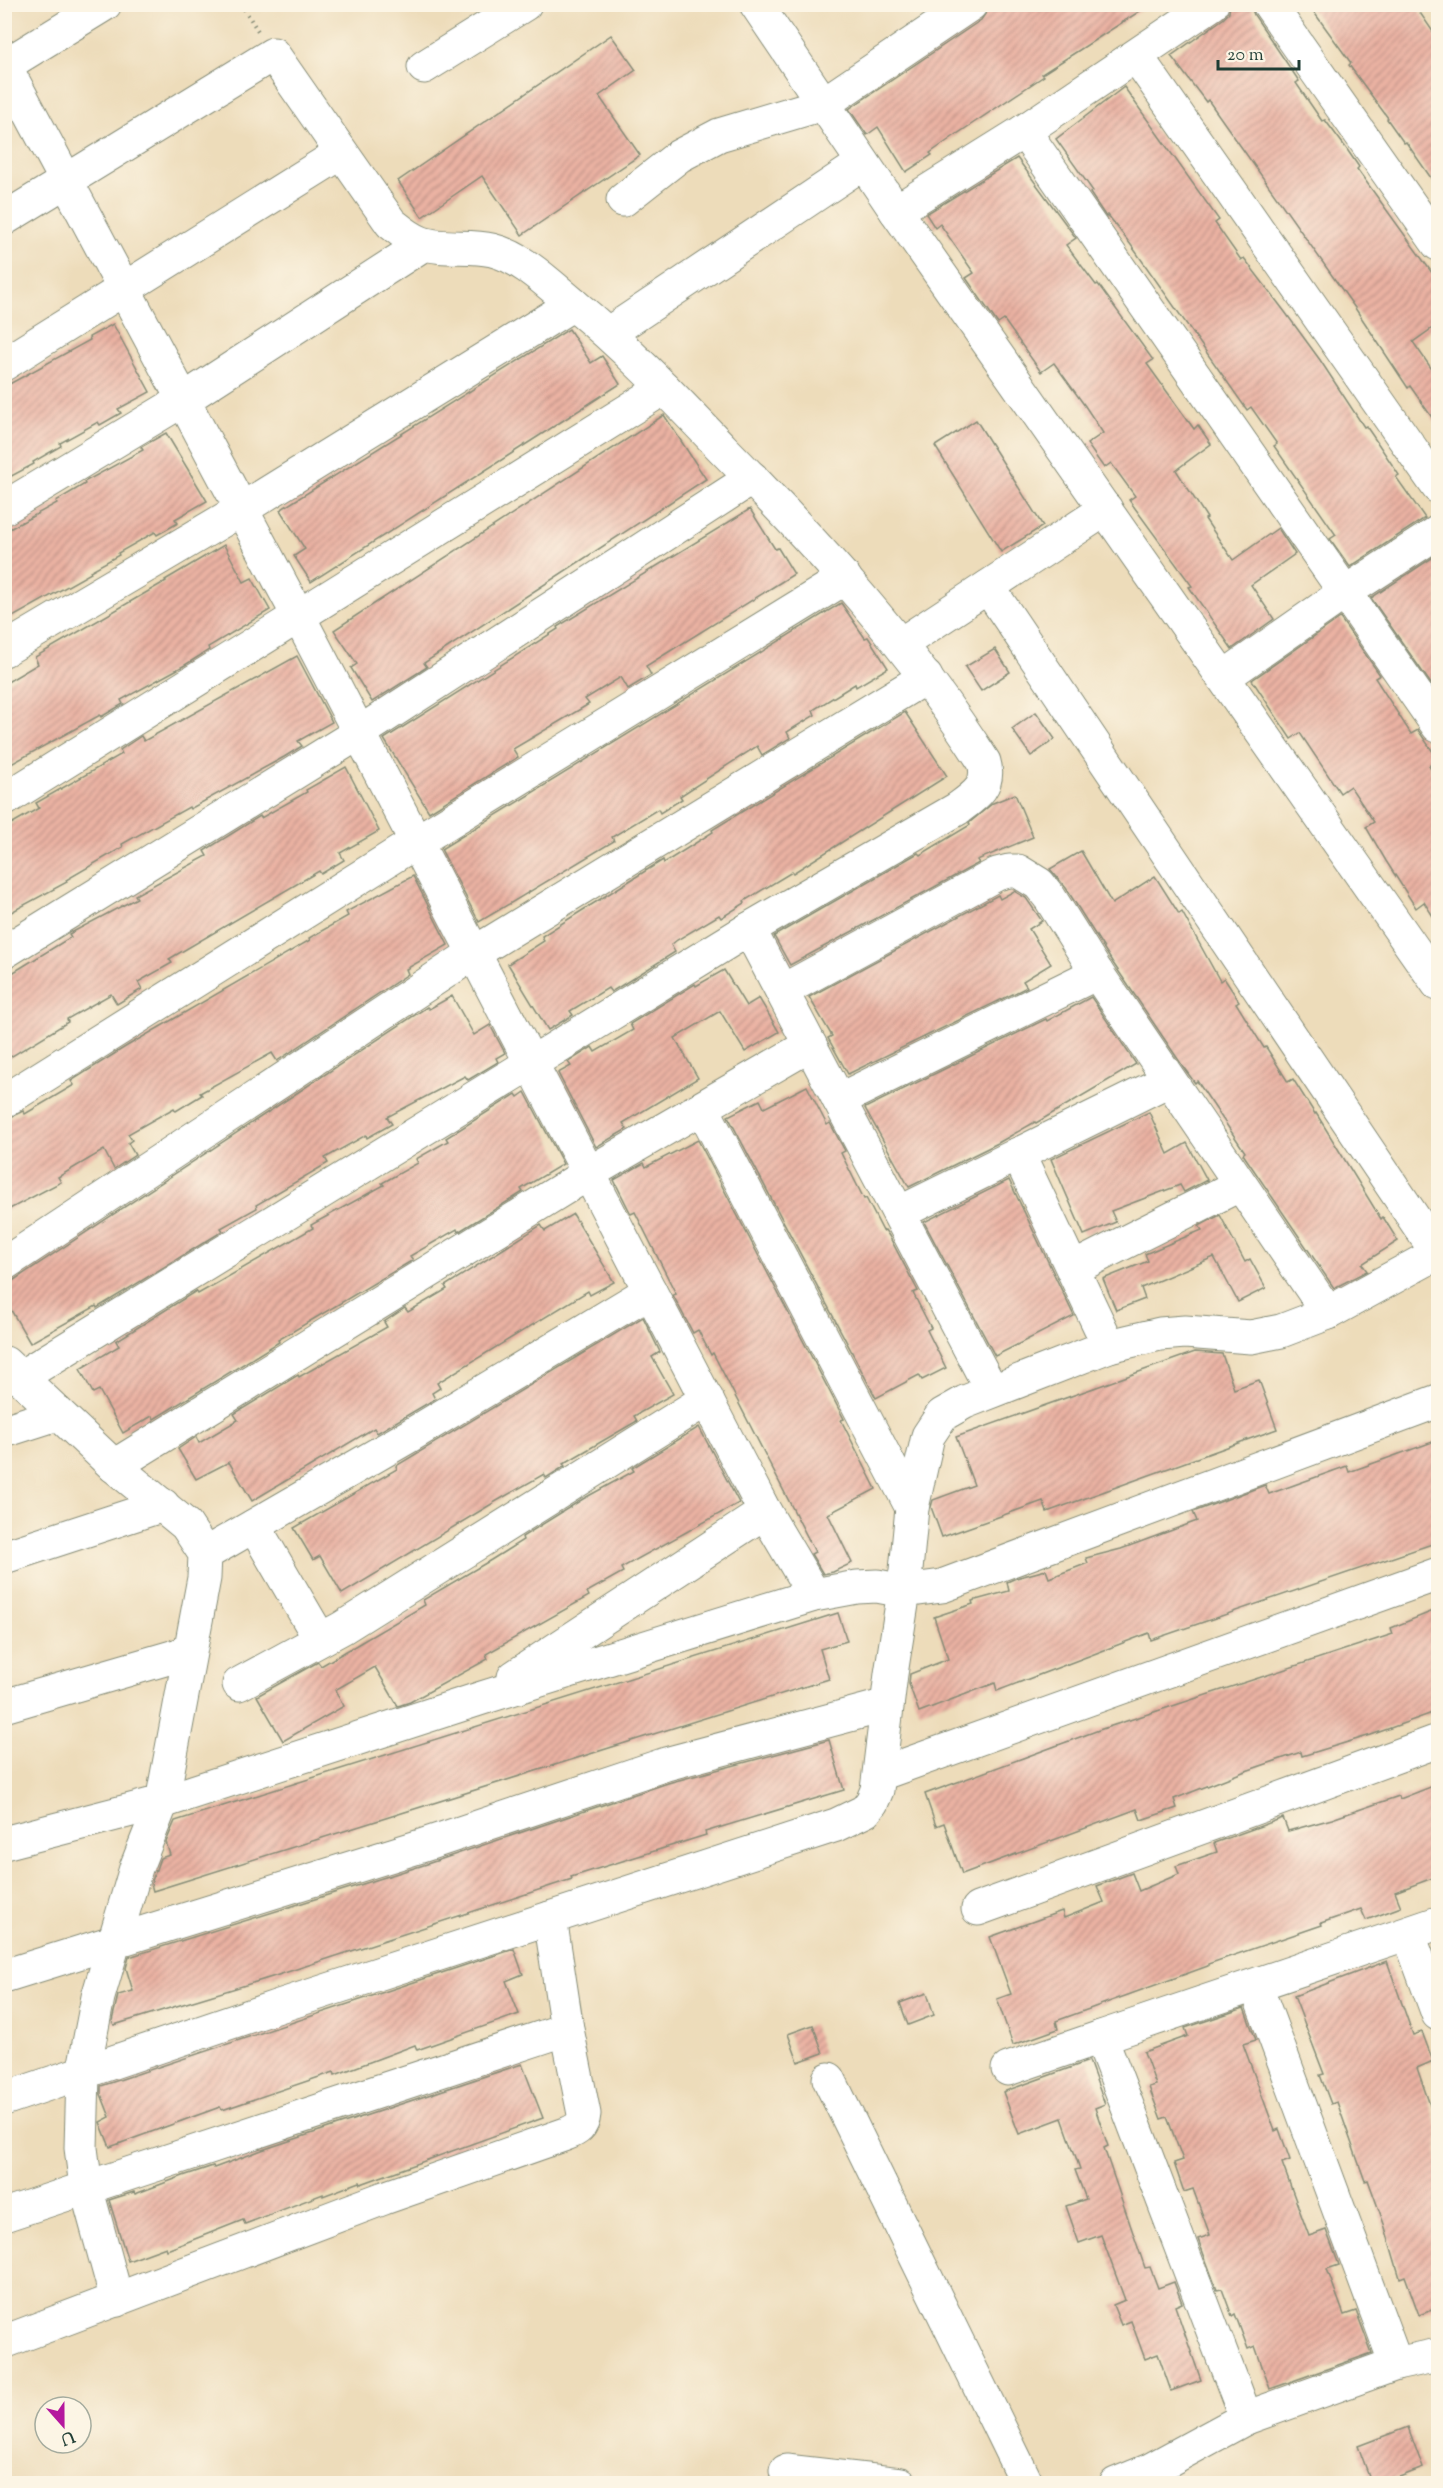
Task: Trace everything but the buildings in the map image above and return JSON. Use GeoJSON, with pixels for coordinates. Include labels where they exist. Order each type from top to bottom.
{"type":"FeatureCollection","features":[{"type":"Feature","properties":{"kind":"street"},"geometry":{"type":"LineString","coordinates":[[105,4],[5,66],[299,617],[765,1512],[814,1595]]}},
{"type":"Feature","properties":{"kind":"street"},"geometry":{"type":"LineString","coordinates":[[424,67],[525,4]]}},
{"type":"Feature","properties":{"kind":"street"},"geometry":{"type":"LineString","coordinates":[[756,4],[896,211],[1438,984]]}},
{"type":"Feature","properties":{"kind":"street"},"geometry":{"type":"LineString","coordinates":[[623,200],[679,156],[719,135],[823,104],[971,4]]}},
{"type":"Feature","properties":{"kind":"street"},"geometry":{"type":"LineString","coordinates":[[896,211],[1137,57],[1212,4]]}},
{"type":"Feature","properties":{"kind":"street"},"geometry":{"type":"LineString","coordinates":[[1269,4],[1438,244]]}},
{"type":"Feature","properties":{"kind":"street"},"geometry":{"type":"LineString","coordinates":[[4,219],[273,54],[391,223],[407,236],[424,244],[494,250],[515,260],[537,274],[609,333],[664,388],[845,578],[901,644],[984,762],[987,773],[985,784],[980,791],[949,814],[749,929],[532,1064],[12,1370],[114,1466],[163,1505],[194,1536],[205,1554],[204,1578],[162,1802],[136,1868],[98,1997],[82,2074],[81,2138],[86,2187],[117,2300]]}},
{"type":"Feature","properties":{"kind":"street"},"geometry":{"type":"LineString","coordinates":[[1137,57],[1438,487]]}},
{"type":"Feature","properties":{"kind":"street"},"geometry":{"type":"LineString","coordinates":[[1024,131],[1438,726]]}},
{"type":"Feature","properties":{"kind":"street"},"geometry":{"type":"LineString","coordinates":[[4,364],[341,153]]}},
{"type":"Feature","properties":{"kind":"street"},"geometry":{"type":"LineString","coordinates":[[609,333],[863,163]]}},
{"type":"Feature","properties":{"kind":"street"},"geometry":{"type":"LineString","coordinates":[[4,508],[183,400],[424,244]]}},
{"type":"Feature","properties":{"kind":"street"},"geometry":{"type":"LineString","coordinates":[[4,650],[242,509],[573,304]]}},
{"type":"Feature","properties":{"kind":"street"},"geometry":{"type":"LineString","coordinates":[[4,800],[664,388]]}},
{"type":"Feature","properties":{"kind":"street"},"geometry":{"type":"LineString","coordinates":[[4,952],[359,733],[752,478]]}},
{"type":"Feature","properties":{"kind":"street"},"geometry":{"type":"LineString","coordinates":[[901,644],[1106,509]]}},
{"type":"Feature","properties":{"kind":"street"},"geometry":{"type":"LineString","coordinates":[[1224,677],[1344,593],[1438,532]]}},
{"type":"Feature","properties":{"kind":"street"},"geometry":{"type":"LineString","coordinates":[[4,1101],[416,842],[845,578]]}},
{"type":"Feature","properties":{"kind":"street"},"geometry":{"type":"LineString","coordinates":[[4,2099],[276,2007],[844,1822],[865,1811],[873,1802],[880,1774],[894,1646],[904,1591],[912,1509],[928,1436],[933,1426],[947,1412],[992,1391],[1110,1346],[1160,1334],[1185,1332],[1233,1338],[1281,1331],[1328,1313],[1438,1253],[988,587]]}},
{"type":"Feature","properties":{"kind":"street"},"geometry":{"type":"LineString","coordinates":[[4,1264],[474,953],[926,677]]}},
{"type":"Feature","properties":{"kind":"street"},"geometry":{"type":"LineString","coordinates":[[782,991],[981,882],[1009,871],[1018,872],[1039,884],[1239,1185],[1328,1313]]}},
{"type":"Feature","properties":{"kind":"street"},"geometry":{"type":"LineString","coordinates":[[749,929],[992,1391]]}},
{"type":"Feature","properties":{"kind":"street"},"geometry":{"type":"LineString","coordinates":[[839,1100],[1097,974]]}},
{"type":"Feature","properties":{"kind":"street"},"geometry":{"type":"LineString","coordinates":[[114,1466],[589,1173],[810,1045]]}},
{"type":"Feature","properties":{"kind":"street"},"geometry":{"type":"LineString","coordinates":[[898,1213],[1169,1080]]}},
{"type":"Feature","properties":{"kind":"street"},"geometry":{"type":"LineString","coordinates":[[703,1109],[912,1509]]}},
{"type":"Feature","properties":{"kind":"street"},"geometry":{"type":"LineString","coordinates":[[1018,1154],[1110,1346]]}},
{"type":"Feature","properties":{"kind":"street"},"geometry":{"type":"LineString","coordinates":[[1074,1268],[1239,1185]]}},
{"type":"Feature","properties":{"kind":"street"},"geometry":{"type":"LineString","coordinates":[[205,1554],[411,1435],[650,1291]]}},
{"type":"Feature","properties":{"kind":"street"},"geometry":{"type":"LineString","coordinates":[[239,1684],[352,1621],[707,1399]]}},
{"type":"Feature","properties":{"kind":"street"},"geometry":{"type":"LineString","coordinates":[[4,1843],[162,1802],[482,1698],[814,1595],[857,1587],[877,1586],[904,1591],[942,1586],[1438,1401]]}},
{"type":"Feature","properties":{"kind":"street"},"geometry":{"type":"LineString","coordinates":[[4,1431],[57,1414]]}},
{"type":"Feature","properties":{"kind":"street"},"geometry":{"type":"LineString","coordinates":[[4,1557],[163,1505]]}},
{"type":"Feature","properties":{"kind":"street"},"geometry":{"type":"LineString","coordinates":[[482,1698],[765,1512]]}},
{"type":"Feature","properties":{"kind":"street"},"geometry":{"type":"LineString","coordinates":[[254,1526],[320,1639]]}},
{"type":"Feature","properties":{"kind":"street"},"geometry":{"type":"LineString","coordinates":[[880,1774],[1438,1574]]}},
{"type":"Feature","properties":{"kind":"street"},"geometry":{"type":"LineString","coordinates":[[4,1706],[189,1652]]}},
{"type":"Feature","properties":{"kind":"street"},"geometry":{"type":"LineString","coordinates":[[4,1976],[421,1846],[666,1764],[887,1705]]}},
{"type":"Feature","properties":{"kind":"street"},"geometry":{"type":"LineString","coordinates":[[978,1909],[1438,1741]]}},
{"type":"Feature","properties":{"kind":"street"},"geometry":{"type":"LineString","coordinates":[[4,2342],[384,2198],[574,2131],[583,2122],[584,2114],[567,2029],[550,1918]]}},
{"type":"Feature","properties":{"kind":"street"},"geometry":{"type":"LineString","coordinates":[[1008,2069],[1424,1929],[1438,2014]]}},
{"type":"Feature","properties":{"kind":"street"},"geometry":{"type":"LineString","coordinates":[[1256,1986],[1396,2364]]}},
{"type":"Feature","properties":{"kind":"street"},"geometry":{"type":"LineString","coordinates":[[4,2216],[567,2029]]}},
{"type":"Feature","properties":{"kind":"street"},"geometry":{"type":"LineString","coordinates":[[1101,2037],[1246,2418]]}},
{"type":"Feature","properties":{"kind":"street"},"geometry":{"type":"LineString","coordinates":[[829,2079],[1027,2484]]}},
{"type":"Feature","properties":{"kind":"street"},"geometry":{"type":"LineString","coordinates":[[1116,2484],[1150,2470],[1246,2418],[1396,2364],[1438,2355]]}},
{"type":"Feature","properties":{"kind":"street"},"geometry":{"type":"LineString","coordinates":[[786,2471],[901,2484]]}}]}
